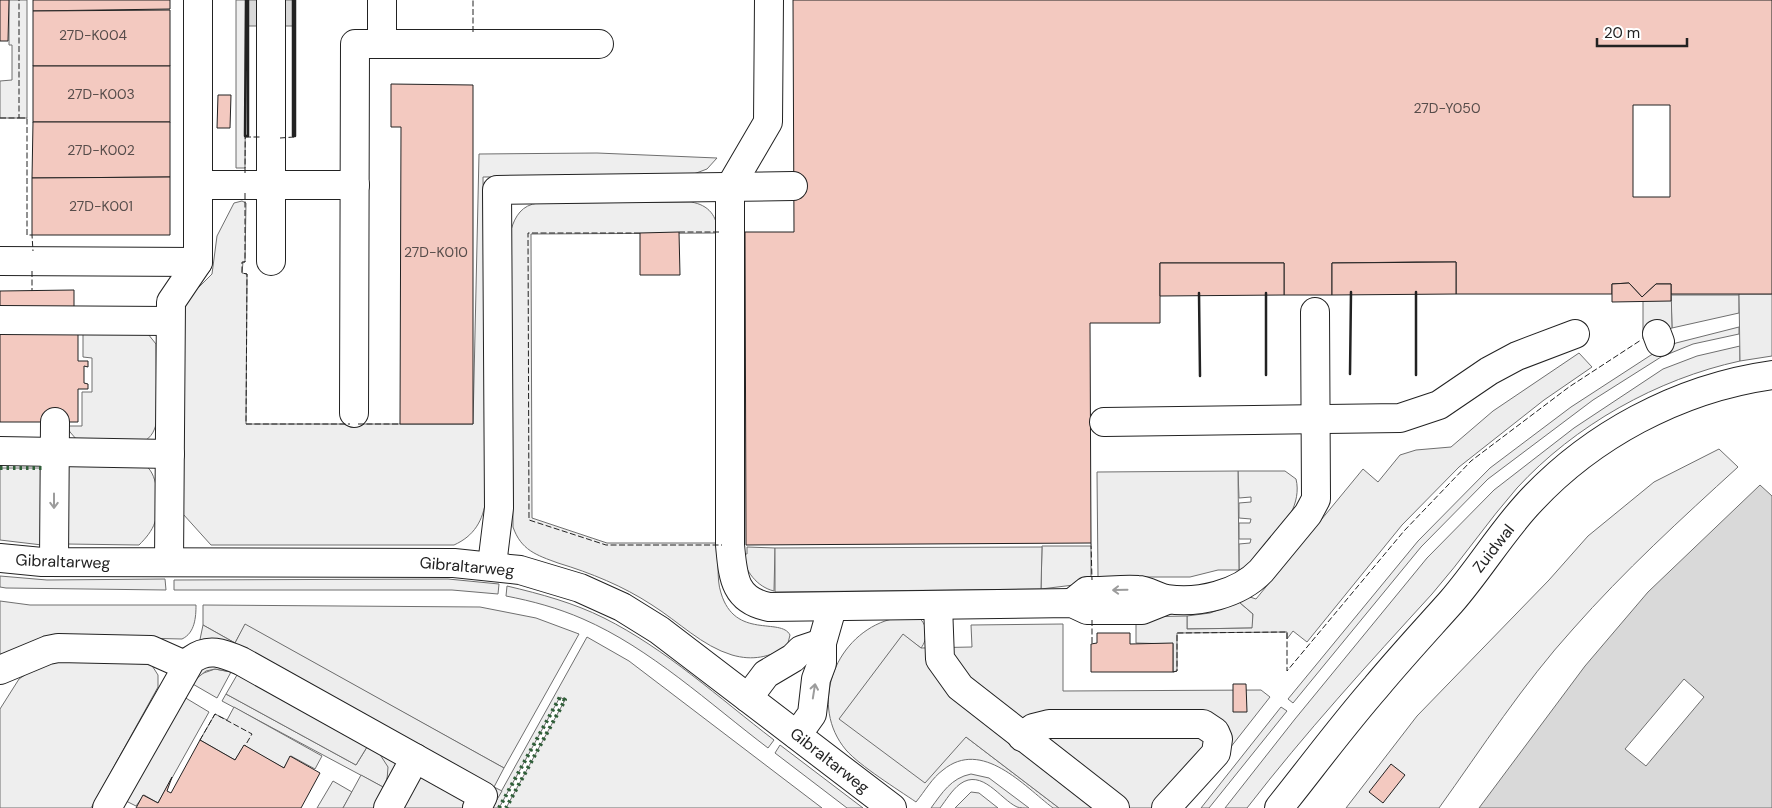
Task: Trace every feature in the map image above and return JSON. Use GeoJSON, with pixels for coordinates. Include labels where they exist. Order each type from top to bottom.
{"type":"FeatureCollection","features":[{"type":"Feature","properties":{"kind":"street"},"geometry":{"type":"LineString","coordinates":[[169,562],[170,302],[198,262],[198,0]]}},
{"type":"Feature","properties":{"kind":"street"},"geometry":{"type":"LineString","coordinates":[[271,0],[271,261]]}},
{"type":"Feature","properties":{"kind":"street"},"geometry":{"type":"LineString","coordinates":[[382,0],[382,44]]}},
{"type":"Feature","properties":{"kind":"street"},"geometry":{"type":"LineString","coordinates":[[769,0],[768,122],[730,187],[729,232],[730,545],[734,579],[748,599],[758,605],[769,607],[832,608],[1072,603],[1087,591],[1141,590],[1167,600],[1191,599],[1232,590],[1253,579],[1308,514],[1316,499],[1316,312]]}},
{"type":"Feature","properties":{"kind":"street"},"geometry":{"type":"LineString","coordinates":[[354,413],[355,44],[599,44]]}},
{"type":"Feature","properties":{"kind":"street"},"geometry":{"type":"LineString","coordinates":[[198,184],[355,185]]}},
{"type":"Feature","properties":{"kind":"street"},"geometry":{"type":"LineString","coordinates":[[492,565],[499,508],[497,190],[793,186]]}},
{"type":"Feature","properties":{"kind":"street"},"geometry":{"type":"LineString","coordinates":[[0,261],[198,262]]}},
{"type":"Feature","properties":{"kind":"street"},"geometry":{"type":"LineString","coordinates":[[0,320],[170,320]]}},
{"type":"Feature","properties":{"kind":"street"},"geometry":{"type":"LineString","coordinates":[[1104,422],[1380,420],[1420,413],[1439,405],[1470,383],[1510,360],[1575,334]]}},
{"type":"Feature","properties":{"kind":"street","name":"Zuidwal"},"geometry":{"type":"LineString","coordinates":[[1278,808],[1376,686],[1453,600],[1526,507],[1562,472],[1604,440],[1657,410],[1697,393],[1768,369]]}},
{"type":"Feature","properties":{"kind":"street"},"geometry":{"type":"LineString","coordinates":[[54,562],[55,422]]}},
{"type":"Feature","properties":{"kind":"street"},"geometry":{"type":"LineString","coordinates":[[0,451],[170,454]]}},
{"type":"Feature","properties":{"kind":"street","name":"Gibraltarweg"},"geometry":{"type":"LineString","coordinates":[[0,558],[54,562],[416,562],[492,565],[551,579],[595,594],[659,630],[892,808]]}},
{"type":"Feature","properties":{"kind":"street"},"geometry":{"type":"LineString","coordinates":[[938,605],[940,659],[949,674],[968,694],[1115,808]]}},
{"type":"Feature","properties":{"kind":"street"},"geometry":{"type":"LineString","coordinates":[[797,735],[812,714],[816,679],[822,663],[822,643],[832,608]]}},
{"type":"Feature","properties":{"kind":"street"},"geometry":{"type":"LineString","coordinates":[[748,698],[766,674],[793,658],[801,650],[822,643]]}},
{"type":"Feature","properties":{"kind":"street"},"geometry":{"type":"LineString","coordinates":[[0,670],[48,650],[58,648],[151,650],[186,666]]}},
{"type":"Feature","properties":{"kind":"street"},"geometry":{"type":"LineString","coordinates":[[107,808],[186,666],[191,660],[204,653],[215,651],[241,661],[484,796],[477,808]]}},
{"type":"Feature","properties":{"kind":"street"},"geometry":{"type":"LineString","coordinates":[[1022,736],[1033,728],[1049,724],[1203,724],[1210,727],[1218,739],[1216,752],[1166,808]]}},
{"type":"Feature","properties":{"kind":"street"},"geometry":{"type":"LineString","coordinates":[[388,808],[415,758]]}},
{"type":"Feature","properties":{"kind":"shaded area"},"geometry":{"type":"Polygon","coordinates":[[[9,0],[27,0],[27,118],[0,118],[0,81],[12,80],[12,45],[9,45],[9,0]]]}},
{"type":"Feature","properties":{"kind":"shaded area"},"geometry":{"type":"Polygon","coordinates":[[[236,0],[246,0],[245,168],[236,168],[236,0]]]}},
{"type":"Feature","properties":{"kind":"shaded area"},"geometry":{"type":"Polygon","coordinates":[[[248,0],[293,0],[293,26],[248,26],[248,0]]]}},
{"type":"Feature","properties":{"kind":"shaded area"},"geometry":{"type":"Polygon","coordinates":[[[597,153],[717,158],[707,169],[691,175],[483,177],[486,499],[483,514],[472,532],[454,545],[211,545],[183,514],[183,303],[212,274],[217,236],[234,203],[242,201],[246,203],[245,262],[243,262],[242,273],[247,274],[246,424],[473,424],[479,154],[597,153]]]}},
{"type":"Feature","properties":{"kind":"shaded area"},"geometry":{"type":"Polygon","coordinates":[[[691,202],[703,206],[711,212],[716,221],[718,233],[531,234],[532,518],[607,543],[719,543],[719,581],[721,593],[728,608],[736,617],[747,622],[777,627],[785,630],[790,635],[787,647],[761,657],[740,657],[711,646],[630,592],[595,576],[530,551],[520,541],[513,527],[511,230],[515,220],[523,209],[538,203],[691,202]]]}},
{"type":"Feature","properties":{"kind":"shaded area"},"geometry":{"type":"Polygon","coordinates":[[[1671,284],[1672,328],[1643,339],[1643,297],[1671,284]]]}},
{"type":"Feature","properties":{"kind":"shaded area"},"geometry":{"type":"Polygon","coordinates":[[[1739,294],[1772,294],[1772,356],[1740,361],[1739,294]]]}},
{"type":"Feature","properties":{"kind":"shaded area"},"geometry":{"type":"Polygon","coordinates":[[[1671,295],[1739,295],[1739,313],[1672,328],[1671,295]]]}},
{"type":"Feature","properties":{"kind":"shaded area"},"geometry":{"type":"Polygon","coordinates":[[[1739,327],[1739,334],[1693,344],[1661,357],[1593,400],[1488,479],[1421,547],[1293,703],[1288,699],[1418,541],[1490,468],[1571,407],[1651,355],[1676,343],[1739,327]]]}},
{"type":"Feature","properties":{"kind":"shaded area"},"geometry":{"type":"Polygon","coordinates":[[[83,330],[148,334],[156,344],[157,420],[153,433],[143,442],[77,440],[70,432],[67,426],[82,426],[82,392],[92,392],[92,358],[83,357],[83,330]]]}},
{"type":"Feature","properties":{"kind":"shaded area"},"geometry":{"type":"Polygon","coordinates":[[[1740,346],[1740,361],[1709,369],[1648,392],[1591,425],[1540,465],[1517,488],[1443,581],[1314,726],[1247,808],[1225,808],[1427,558],[1494,490],[1574,428],[1663,369],[1697,356],[1740,346]]]}},
{"type":"Feature","properties":{"kind":"shaded area"},"geometry":{"type":"Polygon","coordinates":[[[1579,353],[1592,367],[1544,400],[1459,467],[1402,525],[1307,642],[1293,631],[1287,639],[1287,632],[1177,633],[1177,671],[1173,672],[1173,644],[1136,643],[1136,617],[1187,616],[1187,629],[1252,628],[1253,614],[1239,602],[1250,597],[1256,599],[1363,469],[1378,482],[1400,455],[1416,450],[1451,447],[1493,411],[1579,353]]]}},
{"type":"Feature","properties":{"kind":"shaded area"},"geometry":{"type":"Polygon","coordinates":[[[1719,449],[1738,467],[1633,566],[1573,629],[1520,694],[1439,808],[1346,808],[1417,716],[1549,580],[1588,536],[1654,482],[1719,449]]]}},
{"type":"Feature","properties":{"kind":"shaded area"},"geometry":{"type":"Polygon","coordinates":[[[67,462],[146,466],[150,470],[156,484],[157,516],[154,525],[139,545],[67,544],[67,462]]]}},
{"type":"Feature","properties":{"kind":"shaded area"},"geometry":{"type":"Polygon","coordinates":[[[0,468],[42,468],[42,545],[0,540],[0,468]]]}},
{"type":"Feature","properties":{"kind":"shaded area"},"geometry":{"type":"Polygon","coordinates":[[[1238,471],[1285,471],[1296,479],[1297,488],[1296,501],[1291,513],[1254,559],[1242,570],[1239,570],[1239,544],[1250,543],[1251,539],[1239,539],[1239,523],[1250,523],[1251,519],[1239,518],[1239,503],[1251,502],[1251,497],[1239,498],[1238,471]]]}},
{"type":"Feature","properties":{"kind":"shaded area"},"geometry":{"type":"Polygon","coordinates":[[[1238,471],[1239,570],[1218,570],[1190,577],[1098,577],[1097,472],[1238,471]]]}},
{"type":"Feature","properties":{"kind":"shaded area"},"geometry":{"type":"Polygon","coordinates":[[[1760,485],[1772,496],[1772,808],[1479,808],[1585,666],[1648,592],[1760,485]]]}},
{"type":"Feature","properties":{"kind":"shaded area"},"geometry":{"type":"Polygon","coordinates":[[[1042,546],[1091,546],[1091,578],[1082,584],[1041,589],[1042,546]]]}},
{"type":"Feature","properties":{"kind":"shaded area"},"geometry":{"type":"Polygon","coordinates":[[[747,547],[775,548],[774,591],[762,586],[749,572],[742,554],[747,554],[747,547]]]}},
{"type":"Feature","properties":{"kind":"shaded area"},"geometry":{"type":"Polygon","coordinates":[[[1042,547],[1041,589],[775,592],[775,548],[1042,547]]]}},
{"type":"Feature","properties":{"kind":"shaded area"},"geometry":{"type":"Polygon","coordinates":[[[0,576],[47,580],[165,579],[166,590],[6,588],[0,587],[0,576]]]}},
{"type":"Feature","properties":{"kind":"shaded area"},"geometry":{"type":"Polygon","coordinates":[[[448,579],[499,584],[498,594],[452,590],[174,590],[174,580],[448,579]]]}},
{"type":"Feature","properties":{"kind":"shaded area"},"geometry":{"type":"Polygon","coordinates":[[[507,586],[569,603],[627,630],[671,659],[774,740],[768,748],[656,661],[608,631],[564,611],[506,596],[507,586]]]}},
{"type":"Feature","properties":{"kind":"shaded area"},"geometry":{"type":"Polygon","coordinates":[[[0,601],[30,605],[196,605],[196,610],[192,629],[182,639],[52,636],[0,657],[0,601]]]}},
{"type":"Feature","properties":{"kind":"shaded area"},"geometry":{"type":"Polygon","coordinates":[[[1239,602],[1253,614],[1253,628],[1187,629],[1187,616],[1210,613],[1239,602]]]}},
{"type":"Feature","properties":{"kind":"shaded area"},"geometry":{"type":"Polygon","coordinates":[[[203,605],[480,607],[536,618],[579,634],[504,768],[245,625],[235,643],[203,625],[203,605]]]}},
{"type":"Feature","properties":{"kind":"shaded area"},"geometry":{"type":"Polygon","coordinates":[[[919,618],[924,624],[926,632],[921,648],[903,635],[840,719],[966,737],[1059,808],[1053,808],[1002,769],[987,762],[973,759],[958,762],[939,773],[916,802],[869,770],[846,750],[835,733],[829,714],[832,676],[840,658],[852,643],[867,630],[889,620],[919,618]]]}},
{"type":"Feature","properties":{"kind":"shaded area"},"geometry":{"type":"Polygon","coordinates":[[[245,624],[504,768],[494,787],[502,791],[492,808],[343,808],[361,775],[383,787],[387,780],[388,767],[379,753],[367,747],[356,765],[226,694],[237,675],[231,672],[215,669],[206,671],[191,683],[203,625],[235,643],[245,624]]]}},
{"type":"Feature","properties":{"kind":"shaded area"},"geometry":{"type":"Polygon","coordinates":[[[1063,624],[1063,691],[1261,690],[1270,697],[1183,808],[1059,808],[966,737],[925,783],[839,719],[903,634],[921,648],[972,647],[971,625],[1063,624]]]}},
{"type":"Feature","properties":{"kind":"shaded area"},"geometry":{"type":"Polygon","coordinates":[[[587,637],[629,661],[822,808],[506,808],[565,700],[560,697],[499,808],[492,808],[587,637]]]}},
{"type":"Feature","properties":{"kind":"shaded area"},"geometry":{"type":"Polygon","coordinates":[[[60,661],[151,664],[158,675],[158,687],[91,808],[0,808],[0,709],[19,679],[38,666],[60,661]]]}},
{"type":"Feature","properties":{"kind":"shaded area"},"geometry":{"type":"Polygon","coordinates":[[[215,669],[231,672],[217,698],[191,683],[198,675],[215,669]]]}},
{"type":"Feature","properties":{"kind":"shaded area"},"geometry":{"type":"Polygon","coordinates":[[[226,694],[356,765],[367,747],[374,750],[387,762],[387,780],[383,787],[222,701],[226,694]]]}},
{"type":"Feature","properties":{"kind":"shaded area"},"geometry":{"type":"Polygon","coordinates":[[[184,697],[209,712],[158,803],[144,795],[136,806],[126,801],[184,697]]]}},
{"type":"Feature","properties":{"kind":"shaded area"},"geometry":{"type":"Polygon","coordinates":[[[234,707],[322,756],[315,769],[291,756],[284,768],[244,746],[235,760],[200,740],[215,714],[227,720],[234,707]]]}},
{"type":"Feature","properties":{"kind":"shaded area"},"geometry":{"type":"Polygon","coordinates":[[[1281,707],[1287,711],[1209,808],[1201,808],[1281,707]]]}},
{"type":"Feature","properties":{"kind":"shaded area"},"geometry":{"type":"Polygon","coordinates":[[[780,745],[863,808],[847,808],[775,753],[780,745]]]}},
{"type":"Feature","properties":{"kind":"shaded area"},"geometry":{"type":"Polygon","coordinates":[[[971,774],[989,778],[1029,808],[1017,807],[983,782],[968,780],[960,784],[952,792],[940,808],[931,808],[952,783],[971,774]]]}},
{"type":"Feature","properties":{"kind":"shaded area"},"geometry":{"type":"Polygon","coordinates":[[[333,781],[352,792],[343,808],[317,808],[333,781]]]}},
{"type":"Feature","properties":{"kind":"shaded area"},"geometry":{"type":"Polygon","coordinates":[[[971,792],[979,793],[998,808],[955,808],[971,792]]]}},
{"type":"Feature","properties":{"kind":"pier"},"geometry":{"type":"Polygon","coordinates":[[[1684,679],[1704,697],[1646,766],[1625,749],[1684,679]]]}},
{"type":"Feature","properties":{"kind":"building"},"geometry":{"type":"Polygon","coordinates":[[[0,0],[9,0],[8,41],[0,41],[0,0]]]}},
{"type":"Feature","properties":{"kind":"building"},"geometry":{"type":"Polygon","coordinates":[[[33,0],[170,0],[170,9],[33,11],[33,0]]]}},
{"type":"Feature","properties":{"kind":"building"},"geometry":{"type":"Polygon","coordinates":[[[793,0],[1772,0],[1772,294],[1671,294],[1671,284],[1656,284],[1642,297],[1629,283],[1612,284],[1612,294],[1456,294],[1456,262],[1417,262],[1332,263],[1332,295],[1284,295],[1284,263],[1160,263],[1160,323],[1090,323],[1091,543],[746,545],[745,232],[794,232],[793,0]],[[1633,105],[1633,197],[1670,197],[1670,105],[1633,105]]]}},
{"type":"Feature","properties":{"kind":"building"},"geometry":{"type":"Polygon","coordinates":[[[170,10],[170,66],[33,66],[33,11],[170,10]]]}},
{"type":"Feature","properties":{"kind":"building"},"geometry":{"type":"Polygon","coordinates":[[[33,66],[170,66],[170,122],[33,122],[33,66]]]}},
{"type":"Feature","properties":{"kind":"building"},"geometry":{"type":"Polygon","coordinates":[[[391,84],[473,85],[473,424],[400,424],[401,127],[391,127],[391,84]]]}},
{"type":"Feature","properties":{"kind":"building"},"geometry":{"type":"Polygon","coordinates":[[[218,95],[231,95],[230,128],[217,128],[218,95]]]}},
{"type":"Feature","properties":{"kind":"building"},"geometry":{"type":"Polygon","coordinates":[[[33,122],[170,122],[170,177],[32,178],[33,122]]]}},
{"type":"Feature","properties":{"kind":"building"},"geometry":{"type":"Polygon","coordinates":[[[170,177],[170,235],[32,235],[32,178],[170,177]]]}},
{"type":"Feature","properties":{"kind":"building"},"geometry":{"type":"Polygon","coordinates":[[[679,232],[680,275],[640,275],[640,233],[679,232]]]}},
{"type":"Feature","properties":{"kind":"building"},"geometry":{"type":"Polygon","coordinates":[[[1456,262],[1456,294],[1332,295],[1332,263],[1456,262]]]}},
{"type":"Feature","properties":{"kind":"building"},"geometry":{"type":"Polygon","coordinates":[[[1160,263],[1284,263],[1284,295],[1160,296],[1160,263]]]}},
{"type":"Feature","properties":{"kind":"building"},"geometry":{"type":"Polygon","coordinates":[[[1629,283],[1642,297],[1656,284],[1671,284],[1671,301],[1612,302],[1612,284],[1629,283]]]}},
{"type":"Feature","properties":{"kind":"building"},"geometry":{"type":"Polygon","coordinates":[[[74,290],[74,312],[0,311],[0,291],[74,290]]]}},
{"type":"Feature","properties":{"kind":"building"},"geometry":{"type":"Polygon","coordinates":[[[78,329],[78,361],[88,361],[88,367],[84,366],[84,383],[88,384],[88,389],[78,389],[78,422],[0,422],[0,330],[78,329]]]}},
{"type":"Feature","properties":{"kind":"building"},"geometry":{"type":"Polygon","coordinates":[[[1097,633],[1130,633],[1130,644],[1173,643],[1173,672],[1091,672],[1091,644],[1097,643],[1097,633]]]}},
{"type":"Feature","properties":{"kind":"building"},"geometry":{"type":"Polygon","coordinates":[[[1233,684],[1246,684],[1247,712],[1233,712],[1233,684]]]}},
{"type":"Feature","properties":{"kind":"building"},"geometry":{"type":"Polygon","coordinates":[[[200,740],[235,760],[244,745],[284,768],[290,756],[320,773],[301,808],[136,808],[143,795],[158,803],[172,777],[167,791],[171,793],[200,740]]]}},
{"type":"Feature","properties":{"kind":"building"},"geometry":{"type":"Polygon","coordinates":[[[1391,764],[1405,775],[1383,803],[1369,792],[1391,764]]]}},
{"type":"Feature","properties":{"kind":"hedge"},"geometry":{"type":"LineString","coordinates":[[0,468],[42,468],[42,465]]}},
{"type":"Feature","properties":{"kind":"hedge"},"geometry":{"type":"LineString","coordinates":[[499,808],[560,697],[565,700],[506,808]]}},
{"type":"Feature","properties":{"kind":"fence"},"geometry":{"type":"LineString","coordinates":[[0,118],[19,118],[19,0]]}},
{"type":"Feature","properties":{"kind":"fence"},"geometry":{"type":"LineString","coordinates":[[245,173],[246,0]]}},
{"type":"Feature","properties":{"kind":"fence"},"geometry":{"type":"LineString","coordinates":[[280,138],[294,137],[294,0]]}},
{"type":"Feature","properties":{"kind":"fence"},"geometry":{"type":"LineString","coordinates":[[473,0],[473,32]]}},
{"type":"Feature","properties":{"kind":"fence"},"geometry":{"type":"LineString","coordinates":[[19,118],[27,118],[27,235],[32,235],[33,251]]}},
{"type":"Feature","properties":{"kind":"fence"},"geometry":{"type":"LineString","coordinates":[[245,137],[260,137]]}},
{"type":"Feature","properties":{"kind":"fence"},"geometry":{"type":"LineString","coordinates":[[245,193],[245,262],[242,262],[242,273],[247,274],[246,424],[350,424]]}},
{"type":"Feature","properties":{"kind":"fence"},"geometry":{"type":"LineString","coordinates":[[679,232],[720,232]]}},
{"type":"Feature","properties":{"kind":"fence"},"geometry":{"type":"LineString","coordinates":[[640,233],[528,233],[529,520],[606,545],[722,545]]}},
{"type":"Feature","properties":{"kind":"fence"},"geometry":{"type":"LineString","coordinates":[[32,271],[32,291]]}},
{"type":"Feature","properties":{"kind":"fence"},"geometry":{"type":"LineString","coordinates":[[1173,672],[1177,671],[1177,633],[1287,632],[1287,671],[1404,531],[1471,461],[1569,387],[1641,340]]}},
{"type":"Feature","properties":{"kind":"fence"},"geometry":{"type":"LineString","coordinates":[[358,424],[400,424]]}},
{"type":"Feature","properties":{"kind":"fence"},"geometry":{"type":"LineString","coordinates":[[1091,543],[1092,580]]}},
{"type":"Feature","properties":{"kind":"fence"},"geometry":{"type":"LineString","coordinates":[[1092,620],[1092,644]]}},
{"type":"Feature","properties":{"kind":"fence"},"geometry":{"type":"LineString","coordinates":[[200,740],[215,714],[252,734],[245,746]]}},
{"type":"Feature","properties":{"kind":"wall"},"geometry":{"type":"LineString","coordinates":[[246,0],[245,136],[248,136],[248,0]]}},
{"type":"Feature","properties":{"kind":"wall"},"geometry":{"type":"LineString","coordinates":[[293,0],[293,136],[295,136],[295,0]]}},
{"type":"Feature","properties":{"kind":"wall"},"geometry":{"type":"LineString","coordinates":[[1350,374],[1351,292]]}},
{"type":"Feature","properties":{"kind":"wall"},"geometry":{"type":"LineString","coordinates":[[1416,292],[1416,375]]}},
{"type":"Feature","properties":{"kind":"wall"},"geometry":{"type":"LineString","coordinates":[[1199,293],[1200,376]]}},
{"type":"Feature","properties":{"kind":"wall"},"geometry":{"type":"LineString","coordinates":[[1266,293],[1266,375]]}}]}
